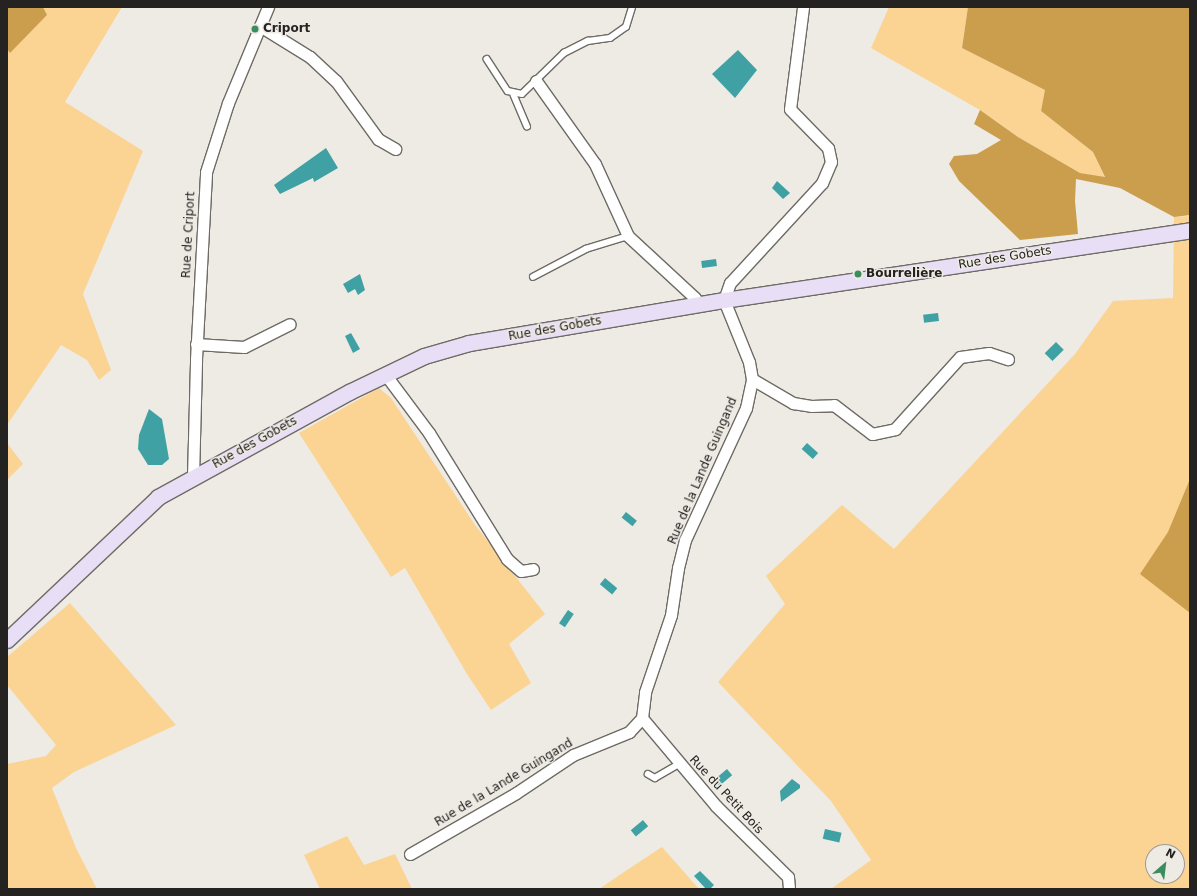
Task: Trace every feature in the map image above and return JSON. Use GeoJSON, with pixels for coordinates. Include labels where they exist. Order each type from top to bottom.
{"type":"FeatureCollection","features":[{"type":"Feature","properties":{"kind":"main road","name":"Rue des Gobets"},"geometry":{"type":"LineString","coordinates":[[7,640],[158,497],[386,374],[424,356],[470,344],[724,300],[1190,230]]}},
{"type":"Feature","properties":{"kind":"street","name":"Rue de Criport"},"geometry":{"type":"LineString","coordinates":[[193,477],[196,344],[206,172],[228,104],[268,7]]}},
{"type":"Feature","properties":{"kind":"street"},"geometry":{"type":"LineString","coordinates":[[724,300],[730,283],[822,183],[828,173],[831,162],[828,148],[790,109],[803,7]]}},
{"type":"Feature","properties":{"kind":"street"},"geometry":{"type":"LineString","coordinates":[[260,26],[310,57],[336,81],[378,139],[396,149]]}},
{"type":"Feature","properties":{"kind":"street"},"geometry":{"type":"LineString","coordinates":[[536,81],[595,164],[628,236],[696,298],[697,305]]}},
{"type":"Feature","properties":{"kind":"street","name":"Rue de la Lande Guingand"},"geometry":{"type":"LineString","coordinates":[[410,854],[516,793],[573,755],[629,732],[642,718],[645,692],[670,615],[678,568],[685,540],[746,408],[752,379],[749,362],[724,300]]}},
{"type":"Feature","properties":{"kind":"street"},"geometry":{"type":"LineString","coordinates":[[196,344],[244,347],[290,324]]}},
{"type":"Feature","properties":{"kind":"street"},"geometry":{"type":"LineString","coordinates":[[752,379],[793,403],[811,406],[834,405],[872,434],[895,429],[960,357],[989,353],[1008,359]]}},
{"type":"Feature","properties":{"kind":"street"},"geometry":{"type":"LineString","coordinates":[[386,374],[429,433],[507,559],[521,571],[533,569]]}},
{"type":"Feature","properties":{"kind":"street","name":"Rue du Petit Bois"},"geometry":{"type":"LineString","coordinates":[[642,718],[679,764],[716,806],[788,877],[789,889]]}},
{"type":"Feature","properties":{"kind":"lane"},"geometry":{"type":"LineString","coordinates":[[487,59],[508,92],[514,95],[522,94],[564,53],[588,41],[610,38],[626,27],[632,7]]}},
{"type":"Feature","properties":{"kind":"lane"},"geometry":{"type":"LineString","coordinates":[[514,95],[527,126]]}},
{"type":"Feature","properties":{"kind":"lane"},"geometry":{"type":"LineString","coordinates":[[534,277],[586,249],[628,236]]}},
{"type":"Feature","properties":{"kind":"lane"},"geometry":{"type":"LineString","coordinates":[[648,774],[655,778],[679,764]]}},
{"type":"Feature","properties":{"kind":"shaded area"},"geometry":{"type":"Polygon","coordinates":[[[7,7],[43,7],[47,15],[10,53],[7,49],[7,7]]]}},
{"type":"Feature","properties":{"kind":"shaded area"},"geometry":{"type":"Polygon","coordinates":[[[43,7],[122,7],[65,102],[143,151],[83,294],[111,370],[99,380],[87,360],[61,345],[7,425],[7,49],[10,52],[47,15],[43,7]]]}},
{"type":"Feature","properties":{"kind":"shaded area"},"geometry":{"type":"Polygon","coordinates":[[[889,7],[968,7],[962,48],[1046,90],[1041,111],[1093,152],[1105,178],[1080,173],[1018,137],[980,110],[871,48],[889,7]]]}},
{"type":"Feature","properties":{"kind":"shaded area"},"geometry":{"type":"Polygon","coordinates":[[[968,7],[1190,7],[1190,215],[1174,217],[1120,188],[1076,179],[1075,201],[1078,234],[1020,240],[959,181],[949,164],[954,156],[977,154],[1001,140],[974,124],[980,110],[1018,137],[1080,173],[1105,177],[1093,152],[1041,111],[1045,90],[962,48],[968,7]]]}},
{"type":"Feature","properties":{"kind":"shaded area"},"geometry":{"type":"Polygon","coordinates":[[[1190,216],[1190,889],[831,889],[871,860],[831,801],[718,682],[785,604],[766,576],[842,505],[894,549],[1075,354],[1113,301],[1173,298],[1174,217],[1190,216]]]}},
{"type":"Feature","properties":{"kind":"shaded area"},"geometry":{"type":"Polygon","coordinates":[[[379,388],[391,398],[475,525],[545,614],[509,644],[531,683],[491,710],[467,674],[405,568],[391,577],[299,433],[379,388]]]}},
{"type":"Feature","properties":{"kind":"shaded area"},"geometry":{"type":"Polygon","coordinates":[[[7,443],[23,464],[7,480],[7,443]]]}},
{"type":"Feature","properties":{"kind":"shaded area"},"geometry":{"type":"Polygon","coordinates":[[[1190,479],[1190,613],[1140,574],[1168,532],[1190,479]]]}},
{"type":"Feature","properties":{"kind":"shaded area"},"geometry":{"type":"Polygon","coordinates":[[[70,603],[176,725],[74,772],[52,788],[76,848],[97,889],[7,889],[7,764],[46,756],[56,745],[7,685],[7,657],[70,603]]]}},
{"type":"Feature","properties":{"kind":"shaded area"},"geometry":{"type":"Polygon","coordinates":[[[347,836],[364,865],[395,854],[412,889],[320,889],[304,855],[347,836]]]}},
{"type":"Feature","properties":{"kind":"shaded area"},"geometry":{"type":"Polygon","coordinates":[[[662,847],[699,889],[599,889],[630,868],[662,847]]]}},
{"type":"Feature","properties":{"kind":"water"},"geometry":{"type":"Polygon","coordinates":[[[738,50],[757,70],[735,98],[712,74],[738,50]]]}},
{"type":"Feature","properties":{"kind":"water"},"geometry":{"type":"Polygon","coordinates":[[[326,148],[338,168],[314,182],[313,178],[280,194],[274,185],[326,148]]]}},
{"type":"Feature","properties":{"kind":"water"},"geometry":{"type":"Polygon","coordinates":[[[777,181],[790,193],[783,199],[772,188],[777,181]]]}},
{"type":"Feature","properties":{"kind":"water"},"geometry":{"type":"Polygon","coordinates":[[[716,259],[717,266],[702,268],[701,261],[716,259]]]}},
{"type":"Feature","properties":{"kind":"water"},"geometry":{"type":"Polygon","coordinates":[[[360,274],[365,290],[358,295],[355,289],[348,293],[343,284],[360,274]]]}},
{"type":"Feature","properties":{"kind":"water"},"geometry":{"type":"Polygon","coordinates":[[[938,313],[939,321],[924,323],[923,315],[938,313]]]}},
{"type":"Feature","properties":{"kind":"water"},"geometry":{"type":"Polygon","coordinates":[[[351,333],[360,349],[353,353],[345,336],[351,333]]]}},
{"type":"Feature","properties":{"kind":"water"},"geometry":{"type":"Polygon","coordinates":[[[1056,342],[1064,350],[1052,361],[1045,353],[1056,342]]]}},
{"type":"Feature","properties":{"kind":"water"},"geometry":{"type":"Polygon","coordinates":[[[149,409],[162,419],[169,459],[162,465],[148,465],[138,449],[139,435],[149,409]]]}},
{"type":"Feature","properties":{"kind":"water"},"geometry":{"type":"Polygon","coordinates":[[[807,443],[818,453],[813,459],[802,449],[807,443]]]}},
{"type":"Feature","properties":{"kind":"water"},"geometry":{"type":"Polygon","coordinates":[[[626,512],[637,521],[632,526],[622,517],[626,512]]]}},
{"type":"Feature","properties":{"kind":"water"},"geometry":{"type":"Polygon","coordinates":[[[605,578],[617,588],[612,594],[600,584],[605,578]]]}},
{"type":"Feature","properties":{"kind":"water"},"geometry":{"type":"Polygon","coordinates":[[[568,610],[574,614],[565,627],[559,623],[568,610]]]}},
{"type":"Feature","properties":{"kind":"water"},"geometry":{"type":"Polygon","coordinates":[[[727,769],[732,775],[719,786],[714,780],[727,769]]]}},
{"type":"Feature","properties":{"kind":"water"},"geometry":{"type":"Polygon","coordinates":[[[792,779],[800,785],[800,788],[781,802],[780,791],[792,779]]]}},
{"type":"Feature","properties":{"kind":"water"},"geometry":{"type":"Polygon","coordinates":[[[643,820],[648,826],[636,836],[631,830],[643,820]]]}},
{"type":"Feature","properties":{"kind":"water"},"geometry":{"type":"Polygon","coordinates":[[[825,829],[842,833],[839,843],[823,839],[825,829]]]}},
{"type":"Feature","properties":{"kind":"water"},"geometry":{"type":"Polygon","coordinates":[[[700,871],[714,885],[710,889],[706,889],[694,876],[700,871]]]}},
{"type":"Feature","properties":{"kind":"place","name":"Criport"},"geometry":{"type":"Point","coordinates":[255,29]}},
{"type":"Feature","properties":{"kind":"place","name":"Bourrelière"},"geometry":{"type":"Point","coordinates":[858,274]}}]}
